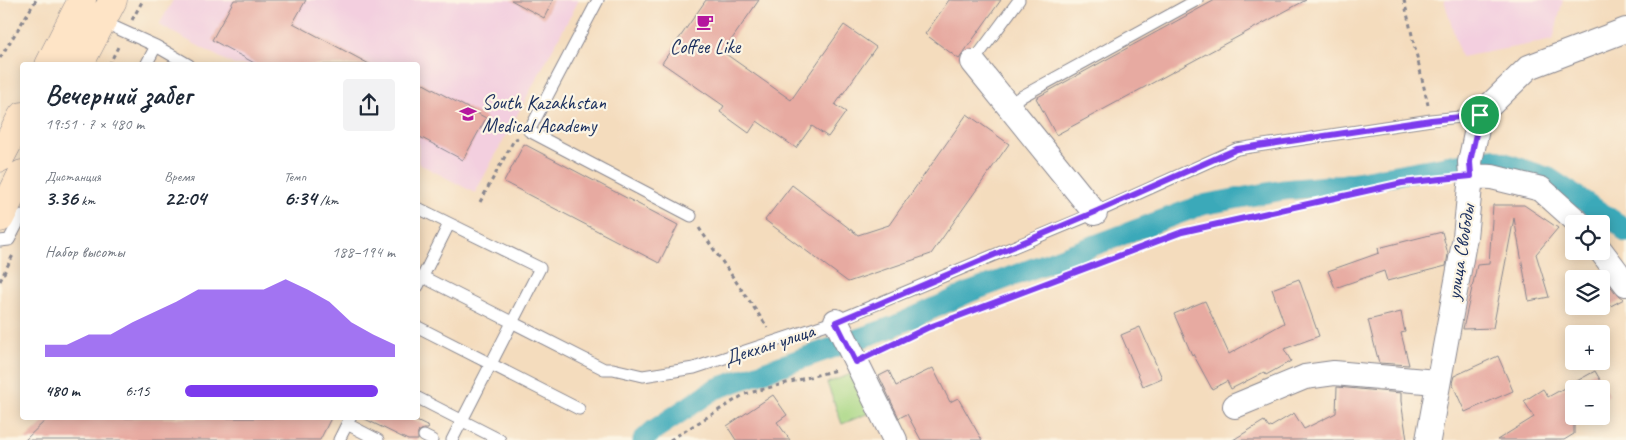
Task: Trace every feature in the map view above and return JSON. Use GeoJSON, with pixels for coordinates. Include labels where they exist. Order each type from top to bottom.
{"type":"FeatureCollection","features":[{"type":"Feature","properties":{"kind":"main road"},"geometry":{"type":"LineString","coordinates":[[51,62],[92,10]]}},
{"type":"Feature","properties":{"kind":"main road"},"geometry":{"type":"LineString","coordinates":[[80,62],[92,10]]}},
{"type":"Feature","properties":{"kind":"main road"},"geometry":{"type":"LineString","coordinates":[[0,158],[20,120]]}},
{"type":"Feature","properties":{"kind":"main road"},"geometry":{"type":"LineString","coordinates":[[0,218],[20,178]]}},
{"type":"Feature","properties":{"kind":"street"},"geometry":{"type":"LineString","coordinates":[[1480,115],[1529,67],[1626,30]]}},
{"type":"Feature","properties":{"kind":"street"},"geometry":{"type":"LineString","coordinates":[[973,62],[1095,212]]}},
{"type":"Feature","properties":{"kind":"street","name":"улица Свободы"},"geometry":{"type":"LineString","coordinates":[[1428,440],[1465,237],[1471,176],[1470,162],[1480,115]]}},
{"type":"Feature","properties":{"kind":"street"},"geometry":{"type":"LineString","coordinates":[[1471,176],[1492,177],[1541,189],[1570,215]]}},
{"type":"Feature","properties":{"kind":"street"},"geometry":{"type":"LineString","coordinates":[[1608,260],[1626,284]]}},
{"type":"Feature","properties":{"kind":"street"},"geometry":{"type":"LineString","coordinates":[[836,322],[896,440]]}},
{"type":"Feature","properties":{"kind":"street"},"geometry":{"type":"LineString","coordinates":[[1235,406],[1305,377],[1334,373],[1436,382],[1436,393]]}},
{"type":"Feature","properties":{"kind":"lane"},"geometry":{"type":"LineString","coordinates":[[598,0],[530,131],[691,216]]}},
{"type":"Feature","properties":{"kind":"lane"},"geometry":{"type":"LineString","coordinates":[[973,62],[1018,0]]}},
{"type":"Feature","properties":{"kind":"lane"},"geometry":{"type":"LineString","coordinates":[[1008,104],[1197,0]]}},
{"type":"Feature","properties":{"kind":"lane"},"geometry":{"type":"LineString","coordinates":[[92,10],[185,62]]}},
{"type":"Feature","properties":{"kind":"lane"},"geometry":{"type":"LineString","coordinates":[[148,62],[156,46]]}},
{"type":"Feature","properties":{"kind":"lane","name":"Декхан улица"},"geometry":{"type":"LineString","coordinates":[[420,281],[512,322],[604,369],[613,369],[643,376],[694,368],[836,322],[1095,212],[1237,149],[1431,120],[1480,115]]}},
{"type":"Feature","properties":{"kind":"lane"},"geometry":{"type":"LineString","coordinates":[[420,209],[540,268],[452,440]]}},
{"type":"Feature","properties":{"kind":"lane"},"geometry":{"type":"LineString","coordinates":[[0,241],[9,240],[20,219]]}},
{"type":"Feature","properties":{"kind":"lane"},"geometry":{"type":"LineString","coordinates":[[420,281],[449,224]]}},
{"type":"Feature","properties":{"kind":"lane"},"geometry":{"type":"LineString","coordinates":[[420,328],[579,409]]}},
{"type":"Feature","properties":{"kind":"lane"},"geometry":{"type":"LineString","coordinates":[[420,399],[500,440]]}},
{"type":"Feature","properties":{"kind":"lane"},"geometry":{"type":"LineString","coordinates":[[339,440],[348,421],[378,440]]}},
{"type":"Feature","properties":{"kind":"path"},"geometry":{"type":"LineString","coordinates":[[0,58],[36,0]]}},
{"type":"Feature","properties":{"kind":"path"},"geometry":{"type":"LineString","coordinates":[[1404,0],[1431,120]]}},
{"type":"Feature","properties":{"kind":"path"},"geometry":{"type":"LineString","coordinates":[[480,202],[514,140],[530,131]]}},
{"type":"Feature","properties":{"kind":"path"},"geometry":{"type":"LineString","coordinates":[[670,440],[745,394],[831,372],[927,328],[1182,232],[1402,183],[1471,176]]}},
{"type":"Feature","properties":{"kind":"path"},"geometry":{"type":"LineString","coordinates":[[691,216],[777,341]]}},
{"type":"Feature","properties":{"kind":"path"},"geometry":{"type":"LineString","coordinates":[[0,281],[14,254]]}},
{"type":"Feature","properties":{"kind":"shaded area","name":"South Kazakhstan Medical Academy"},"geometry":{"type":"Polygon","coordinates":[[[173,0],[579,0],[475,193],[420,164],[420,62],[228,62],[159,25],[173,0]]]}},
{"type":"Feature","properties":{"kind":"shaded area"},"geometry":{"type":"Polygon","coordinates":[[[1444,0],[1563,0],[1553,40],[1461,57],[1444,0]]]}},
{"type":"Feature","properties":{"kind":"green space"},"geometry":{"type":"Polygon","coordinates":[[[854,373],[869,413],[842,424],[827,383],[854,373]]]}},
{"type":"Feature","properties":{"kind":"building"},"geometry":{"type":"Polygon","coordinates":[[[234,0],[306,0],[293,23],[365,62],[252,62],[212,40],[234,0]]]}},
{"type":"Feature","properties":{"kind":"building"},"geometry":{"type":"Polygon","coordinates":[[[511,0],[553,0],[544,18],[511,0]]]}},
{"type":"Feature","properties":{"kind":"building"},"geometry":{"type":"Polygon","coordinates":[[[706,0],[759,0],[723,52],[791,100],[844,25],[876,47],[835,105],[846,112],[828,137],[812,126],[796,148],[757,121],[749,133],[720,112],[724,106],[662,63],[706,0]]]}},
{"type":"Feature","properties":{"kind":"building"},"geometry":{"type":"Polygon","coordinates":[[[949,0],[1001,0],[959,59],[925,34],[949,0]]]}},
{"type":"Feature","properties":{"kind":"building"},"geometry":{"type":"Polygon","coordinates":[[[1215,0],[1306,0],[1056,135],[1036,98],[1215,0]]]}},
{"type":"Feature","properties":{"kind":"building"},"geometry":{"type":"Polygon","coordinates":[[[420,82],[486,118],[463,160],[420,137],[420,82]]]}},
{"type":"Feature","properties":{"kind":"building"},"geometry":{"type":"Polygon","coordinates":[[[967,114],[1009,144],[931,254],[848,282],[765,220],[792,185],[858,235],[889,225],[967,114]]]}},
{"type":"Feature","properties":{"kind":"building"},"geometry":{"type":"Polygon","coordinates":[[[524,144],[678,225],[659,263],[504,182],[524,144]]]}},
{"type":"Feature","properties":{"kind":"building"},"geometry":{"type":"Polygon","coordinates":[[[1493,205],[1524,205],[1558,228],[1536,254],[1549,297],[1529,301],[1514,218],[1493,328],[1463,329],[1477,265],[1489,264],[1493,205]]]}},
{"type":"Feature","properties":{"kind":"building"},"geometry":{"type":"Polygon","coordinates":[[[1442,232],[1448,254],[1446,266],[1387,281],[1384,271],[1335,288],[1328,271],[1379,253],[1378,248],[1442,232]]]}},
{"type":"Feature","properties":{"kind":"building"},"geometry":{"type":"Polygon","coordinates":[[[1299,279],[1319,336],[1284,349],[1291,361],[1266,375],[1264,372],[1231,389],[1227,381],[1212,389],[1192,355],[1174,314],[1205,301],[1229,354],[1284,323],[1272,289],[1299,279]]]}},
{"type":"Feature","properties":{"kind":"building"},"geometry":{"type":"Polygon","coordinates":[[[1610,286],[1615,292],[1624,299],[1610,306],[1610,286]]]}},
{"type":"Feature","properties":{"kind":"building"},"geometry":{"type":"Polygon","coordinates":[[[1401,312],[1405,332],[1401,333],[1409,365],[1379,363],[1368,320],[1401,312]]]}},
{"type":"Feature","properties":{"kind":"building"},"geometry":{"type":"Polygon","coordinates":[[[1140,327],[1162,378],[1143,386],[1121,335],[1140,327]]]}},
{"type":"Feature","properties":{"kind":"building"},"geometry":{"type":"Polygon","coordinates":[[[1498,356],[1513,391],[1465,412],[1452,383],[1454,376],[1498,356]]]}},
{"type":"Feature","properties":{"kind":"building"},"geometry":{"type":"Polygon","coordinates":[[[933,368],[950,402],[958,398],[982,440],[921,440],[907,414],[899,418],[879,376],[889,371],[896,386],[933,368]]]}},
{"type":"Feature","properties":{"kind":"building"},"geometry":{"type":"Polygon","coordinates":[[[1595,371],[1600,380],[1579,380],[1595,371]]]}},
{"type":"Feature","properties":{"kind":"building"},"geometry":{"type":"Polygon","coordinates":[[[1337,387],[1401,393],[1407,440],[1233,440],[1264,421],[1269,428],[1294,413],[1304,429],[1336,413],[1337,387]]]}},
{"type":"Feature","properties":{"kind":"building"},"geometry":{"type":"Polygon","coordinates":[[[1565,388],[1565,425],[1574,425],[1574,434],[1564,440],[1497,440],[1534,417],[1524,401],[1543,389],[1548,397],[1565,388]]]}},
{"type":"Feature","properties":{"kind":"building"},"geometry":{"type":"Polygon","coordinates":[[[773,395],[787,415],[777,422],[790,440],[736,440],[727,426],[773,395]]]}},
{"type":"Feature","properties":{"kind":"building"},"geometry":{"type":"Polygon","coordinates":[[[46,420],[330,420],[320,440],[25,440],[46,420]]]}},
{"type":"Feature","properties":{"kind":"building"},"geometry":{"type":"Polygon","coordinates":[[[367,420],[414,420],[429,427],[418,432],[418,440],[408,440],[367,420]]]}},
{"type":"Feature","properties":{"kind":"waterway"},"geometry":{"type":"LineString","coordinates":[[643,440],[654,430],[715,389],[892,327],[970,292],[1202,205],[1283,190],[1339,185],[1490,158],[1549,178],[1623,227],[1626,232]]}},
{"type":"Feature","properties":{"kind":"place","name":"Coffee Like"},"geometry":{"type":"Point","coordinates":[705,22]}},
{"type":"Feature","properties":{"kind":"place","name":"South Kazakhstan Medical Academy"},"geometry":{"type":"Point","coordinates":[468,114]}},
{"type":"Feature","properties":{"kind":"route"},"geometry":{"type":"LineString","coordinates":[[1480,115],[1470,162],[1471,176],[1402,183],[1182,232],[927,328],[856,362],[836,322],[1095,212],[1237,149],[1431,120],[1480,115]]}}]}
